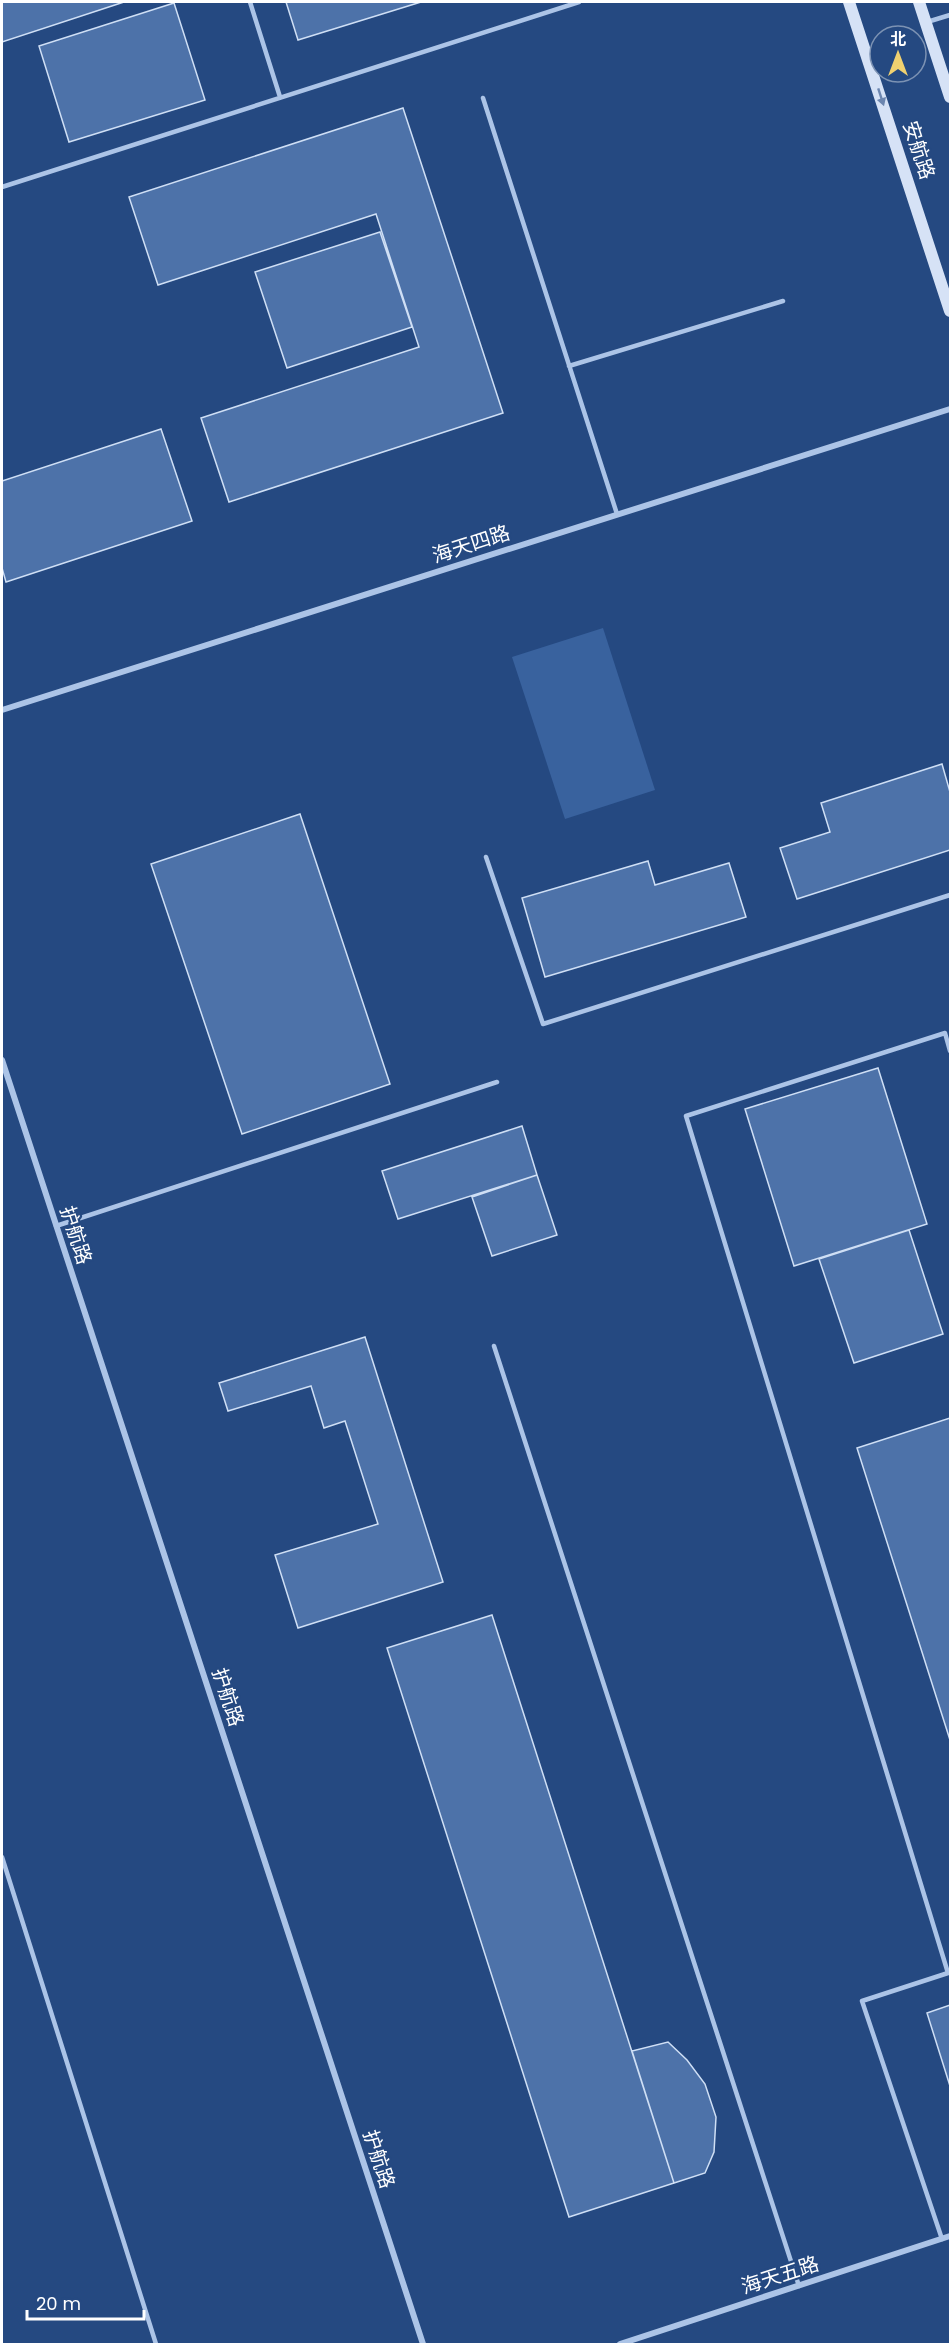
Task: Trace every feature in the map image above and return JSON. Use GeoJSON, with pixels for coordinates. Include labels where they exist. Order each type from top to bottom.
{"type":"FeatureCollection","features":[{"type":"Feature","properties":{"kind":"street","name":"安航路"},"geometry":{"type":"LineString","coordinates":[[849,2],[951,311]]}},
{"type":"Feature","properties":{"kind":"street"},"geometry":{"type":"LineString","coordinates":[[919,2],[951,97]]}},
{"type":"Feature","properties":{"kind":"street","name":"海天四路"},"geometry":{"type":"LineString","coordinates":[[2,710],[951,409]]}},
{"type":"Feature","properties":{"kind":"street","name":"护航路"},"geometry":{"type":"LineString","coordinates":[[2,1060],[423,2344]]}},
{"type":"Feature","properties":{"kind":"street","name":"海天五路"},"geometry":{"type":"LineString","coordinates":[[620,2344],[951,2236]]}},
{"type":"Feature","properties":{"kind":"lane"},"geometry":{"type":"LineString","coordinates":[[250,2],[280,97]]}},
{"type":"Feature","properties":{"kind":"lane"},"geometry":{"type":"LineString","coordinates":[[2,187],[579,2]]}},
{"type":"Feature","properties":{"kind":"lane"},"geometry":{"type":"LineString","coordinates":[[926,23],[951,15]]}},
{"type":"Feature","properties":{"kind":"lane"},"geometry":{"type":"LineString","coordinates":[[483,98],[617,514]]}},
{"type":"Feature","properties":{"kind":"lane"},"geometry":{"type":"LineString","coordinates":[[569,366],[783,301]]}},
{"type":"Feature","properties":{"kind":"lane"},"geometry":{"type":"LineString","coordinates":[[486,858],[543,1023],[951,895]]}},
{"type":"Feature","properties":{"kind":"lane"},"geometry":{"type":"LineString","coordinates":[[942,2239],[861,2001],[949,1973],[686,1116],[945,1033],[951,1051]]}},
{"type":"Feature","properties":{"kind":"lane"},"geometry":{"type":"LineString","coordinates":[[56,1226],[497,1082]]}},
{"type":"Feature","properties":{"kind":"lane"},"geometry":{"type":"LineString","coordinates":[[494,1346],[799,2286]]}},
{"type":"Feature","properties":{"kind":"lane"},"geometry":{"type":"LineString","coordinates":[[2,1857],[156,2344]]}},
{"type":"Feature","properties":{"kind":"shaded area"},"geometry":{"type":"Polygon","coordinates":[[[603,628],[655,790],[565,819],[512,657],[603,628]]]}},
{"type":"Feature","properties":{"kind":"building"},"geometry":{"type":"Polygon","coordinates":[[[2,2],[124,2],[2,42],[2,2]]]}},
{"type":"Feature","properties":{"kind":"building"},"geometry":{"type":"Polygon","coordinates":[[[286,2],[421,2],[298,40],[286,2]]]}},
{"type":"Feature","properties":{"kind":"building"},"geometry":{"type":"Polygon","coordinates":[[[174,3],[205,100],[69,142],[39,46],[174,3]]]}},
{"type":"Feature","properties":{"kind":"building"},"geometry":{"type":"Polygon","coordinates":[[[403,108],[503,413],[229,502],[201,418],[419,347],[376,214],[158,285],[129,197],[403,108]]]}},
{"type":"Feature","properties":{"kind":"building"},"geometry":{"type":"Polygon","coordinates":[[[380,232],[412,327],[287,368],[255,272],[380,232]]]}},
{"type":"Feature","properties":{"kind":"building"},"geometry":{"type":"Polygon","coordinates":[[[161,429],[192,521],[6,582],[2,568],[2,481],[161,429]]]}},
{"type":"Feature","properties":{"kind":"building"},"geometry":{"type":"Polygon","coordinates":[[[942,764],[950,792],[950,850],[797,899],[780,848],[830,832],[821,803],[942,764]]]}},
{"type":"Feature","properties":{"kind":"building"},"geometry":{"type":"Polygon","coordinates":[[[300,814],[390,1084],[242,1134],[151,864],[300,814]]]}},
{"type":"Feature","properties":{"kind":"building"},"geometry":{"type":"Polygon","coordinates":[[[648,861],[655,885],[729,863],[746,917],[545,977],[522,898],[648,861]]]}},
{"type":"Feature","properties":{"kind":"building"},"geometry":{"type":"Polygon","coordinates":[[[878,1068],[927,1224],[794,1266],[745,1109],[878,1068]]]}},
{"type":"Feature","properties":{"kind":"building"},"geometry":{"type":"Polygon","coordinates":[[[522,1126],[537,1175],[398,1219],[382,1171],[522,1126]]]}},
{"type":"Feature","properties":{"kind":"building"},"geometry":{"type":"Polygon","coordinates":[[[537,1175],[557,1235],[492,1256],[472,1197],[537,1175]]]}},
{"type":"Feature","properties":{"kind":"building"},"geometry":{"type":"Polygon","coordinates":[[[909,1230],[943,1334],[854,1363],[819,1259],[909,1230]]]}},
{"type":"Feature","properties":{"kind":"building"},"geometry":{"type":"Polygon","coordinates":[[[365,1337],[443,1582],[298,1628],[275,1555],[378,1524],[345,1421],[324,1428],[311,1386],[228,1411],[219,1383],[365,1337]]]}},
{"type":"Feature","properties":{"kind":"building"},"geometry":{"type":"Polygon","coordinates":[[[950,1418],[950,1740],[857,1448],[950,1418]]]}},
{"type":"Feature","properties":{"kind":"building"},"geometry":{"type":"Polygon","coordinates":[[[492,1615],[674,2183],[569,2217],[387,1648],[492,1615]]]}},
{"type":"Feature","properties":{"kind":"building"},"geometry":{"type":"Polygon","coordinates":[[[950,2005],[950,2086],[927,2013],[950,2005]]]}},
{"type":"Feature","properties":{"kind":"building"},"geometry":{"type":"Polygon","coordinates":[[[668,2042],[687,2060],[705,2084],[716,2117],[714,2152],[705,2173],[674,2183],[632,2051],[668,2042]]]}}]}
